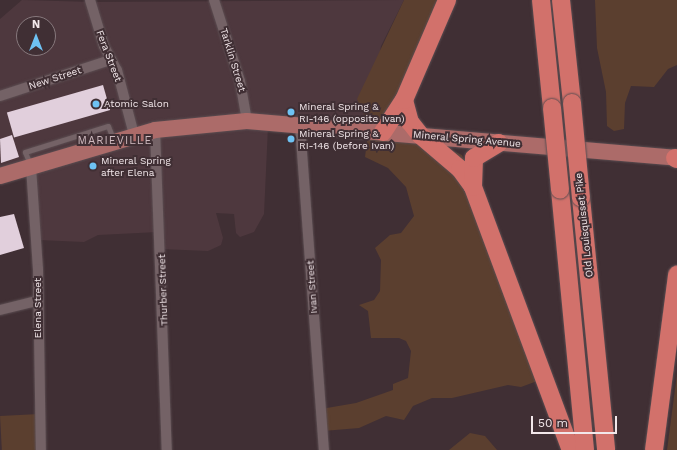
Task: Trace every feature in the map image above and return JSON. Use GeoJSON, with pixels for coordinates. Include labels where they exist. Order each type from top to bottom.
{"type":"FeatureCollection","features":[{"type":"Feature","properties":{"kind":"highway"},"geometry":{"type":"LineString","coordinates":[[383,132],[404,100],[447,0]]}},
{"type":"Feature","properties":{"kind":"highway","name":"Old Louisquisset Pike"},"geometry":{"type":"LineString","coordinates":[[541,0],[585,450]]}},
{"type":"Feature","properties":{"kind":"highway","name":"Old Louisquisset Pike"},"geometry":{"type":"LineString","coordinates":[[561,0],[606,450]]}},
{"type":"Feature","properties":{"kind":"highway"},"geometry":{"type":"LineString","coordinates":[[404,100],[410,122],[420,135],[460,169],[473,187]]}},
{"type":"Feature","properties":{"kind":"highway"},"geometry":{"type":"LineString","coordinates":[[499,143],[474,158],[471,171],[473,187],[571,450]]}},
{"type":"Feature","properties":{"kind":"highway"},"geometry":{"type":"LineString","coordinates":[[654,450],[677,275]]}},
{"type":"Feature","properties":{"kind":"main road","name":"Mineral Spring Avenue"},"geometry":{"type":"LineString","coordinates":[[0,176],[155,130],[247,121],[676,158]]}},
{"type":"Feature","properties":{"kind":"street","name":"Fera Street"},"geometry":{"type":"LineString","coordinates":[[90,0],[110,60],[117,70],[134,135]]}},
{"type":"Feature","properties":{"kind":"street","name":"Tarklin Street"},"geometry":{"type":"LineString","coordinates":[[214,0],[240,81],[247,121]]}},
{"type":"Feature","properties":{"kind":"street","name":"New Street"},"geometry":{"type":"LineString","coordinates":[[0,96],[110,60]]}},
{"type":"Feature","properties":{"kind":"street","name":"Ivan Street"},"geometry":{"type":"LineString","coordinates":[[300,125],[324,450]]}},
{"type":"Feature","properties":{"kind":"street","name":"Thurber Street"},"geometry":{"type":"LineString","coordinates":[[155,130],[167,450]]}},
{"type":"Feature","properties":{"kind":"street","name":"Elena Street"},"geometry":{"type":"LineString","coordinates":[[31,167],[37,301],[41,450]]}},
{"type":"Feature","properties":{"kind":"street"},"geometry":{"type":"LineString","coordinates":[[0,310],[37,301]]}},
{"type":"Feature","properties":{"kind":"shaded area"},"geometry":{"type":"Polygon","coordinates":[[[22,0],[93,2],[404,0],[381,46],[369,126],[268,127],[264,214],[254,232],[240,237],[236,233],[234,214],[216,213],[223,238],[221,245],[208,251],[161,249],[158,232],[98,235],[84,242],[39,240],[37,171],[0,183],[0,19],[22,0]]]}},
{"type":"Feature","properties":{"kind":"shaded area"},"geometry":{"type":"Polygon","coordinates":[[[404,0],[451,0],[401,127],[462,155],[548,377],[521,387],[508,385],[452,398],[432,398],[413,406],[404,420],[386,416],[359,428],[323,431],[321,409],[356,403],[393,390],[393,384],[408,378],[411,351],[406,341],[399,338],[371,338],[368,311],[359,305],[374,300],[380,291],[381,260],[375,248],[390,235],[401,233],[414,216],[406,187],[388,168],[365,157],[369,126],[357,99],[404,0]]]}},
{"type":"Feature","properties":{"kind":"shaded area"},"geometry":{"type":"Polygon","coordinates":[[[595,0],[677,0],[677,65],[668,69],[654,87],[631,86],[625,103],[624,129],[614,131],[607,126],[606,92],[597,48],[595,0]]]}},
{"type":"Feature","properties":{"kind":"shaded area"},"geometry":{"type":"Polygon","coordinates":[[[677,374],[677,450],[667,450],[677,374]]]}},
{"type":"Feature","properties":{"kind":"shaded area"},"geometry":{"type":"Polygon","coordinates":[[[39,414],[41,450],[2,450],[0,416],[39,414]]]}},
{"type":"Feature","properties":{"kind":"shaded area"},"geometry":{"type":"Polygon","coordinates":[[[470,433],[485,436],[497,450],[449,450],[470,433]]]}},
{"type":"Feature","properties":{"kind":"building"},"geometry":{"type":"Polygon","coordinates":[[[103,85],[110,110],[14,138],[7,113],[103,85]]]}},
{"type":"Feature","properties":{"kind":"building"},"geometry":{"type":"Polygon","coordinates":[[[12,135],[19,157],[1,163],[0,139],[12,135]]]}},
{"type":"Feature","properties":{"kind":"building"},"geometry":{"type":"Polygon","coordinates":[[[14,214],[24,248],[0,255],[0,217],[14,214]]]}},
{"type":"Feature","properties":{"kind":"place","name":"Atomic Salon"},"geometry":{"type":"Point","coordinates":[96,104]}},
{"type":"Feature","properties":{"kind":"place","name":"Mineral Spring & RI-146 (opposite Ivan)"},"geometry":{"type":"Point","coordinates":[291,112]}},
{"type":"Feature","properties":{"kind":"place","name":"Mineral Spring & RI-146 (before Ivan)"},"geometry":{"type":"Point","coordinates":[291,139]}},
{"type":"Feature","properties":{"kind":"place","name":"Mineral Spring after Elena"},"geometry":{"type":"Point","coordinates":[93,166]}},
{"type":"Feature","properties":{"kind":"district","name":"MARIEVILLE"},"geometry":{"type":"Point","coordinates":[115,141]}}]}
